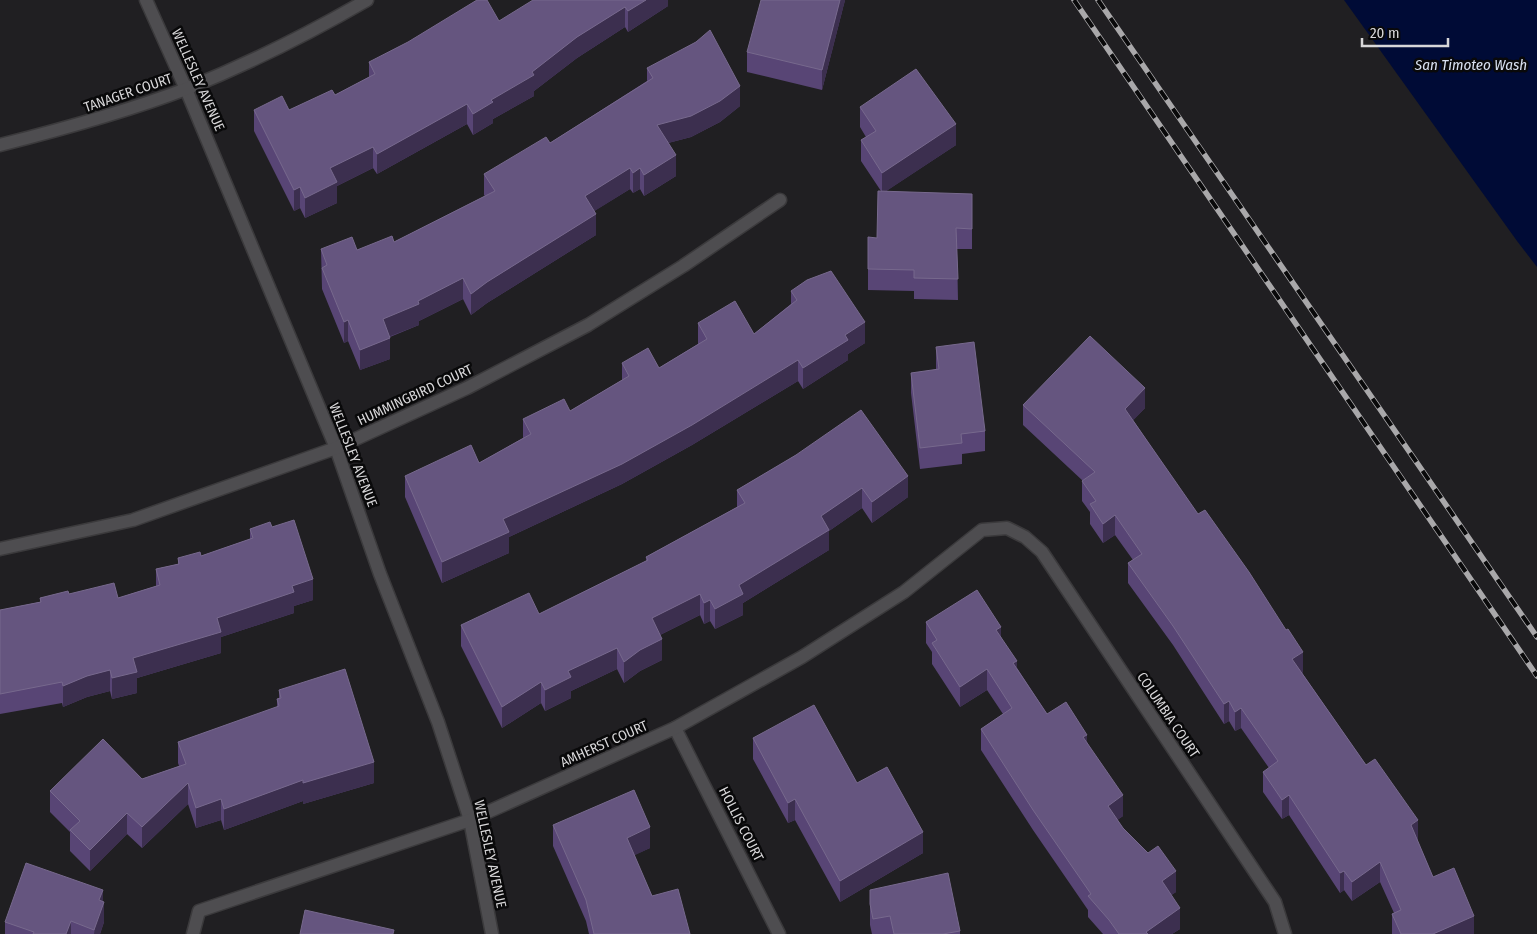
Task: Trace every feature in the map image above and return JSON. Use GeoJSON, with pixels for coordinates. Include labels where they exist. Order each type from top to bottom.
{"type":"FeatureCollection","features":[{"type":"Feature","properties":{"kind":"street","name":"WELLESLEY AVENUE"},"geometry":{"type":"LineString","coordinates":[[146,0],[186,89],[336,448],[380,574],[438,722],[470,820],[492,934]]}},
{"type":"Feature","properties":{"kind":"street","name":"TANAGER COURT"},"geometry":{"type":"LineString","coordinates":[[0,145],[76,126],[186,89],[320,27],[367,0]]}},
{"type":"Feature","properties":{"kind":"street","name":"HUMMINGBIRD COURT"},"geometry":{"type":"LineString","coordinates":[[0,549],[133,520],[336,448],[467,388],[588,326],[683,266],[780,200]]}},
{"type":"Feature","properties":{"kind":"street","name":"AMHERST COURT"},"geometry":{"type":"LineString","coordinates":[[193,934],[199,911],[470,820],[675,728],[802,657],[904,592],[982,530],[1007,528]]}},
{"type":"Feature","properties":{"kind":"street","name":"COLUMBIA COURT"},"geometry":{"type":"LineString","coordinates":[[1007,528],[1025,537],[1042,552],[1275,902],[1285,934]]}},
{"type":"Feature","properties":{"kind":"street","name":"HOLLIS COURT"},"geometry":{"type":"LineString","coordinates":[[675,728],[779,934]]}},
{"type":"Feature","properties":{"kind":"water","name":"San Timoteo Wash"},"geometry":{"type":"Polygon","coordinates":[[[1344,0],[1537,0],[1537,267],[1517,241],[1344,0]]]}},
{"type":"Feature","properties":{"kind":"building"},"geometry":{"type":"Polygon","coordinates":[[[477,0],[487,0],[499,21],[533,0],[646,0],[628,11],[625,7],[577,37],[532,72],[534,75],[491,100],[493,102],[473,114],[467,104],[377,154],[373,147],[330,168],[337,182],[305,198],[300,187],[294,190],[254,110],[282,96],[289,110],[332,90],[335,95],[375,74],[369,62],[408,42],[477,0]]]}},
{"type":"Feature","properties":{"kind":"building"},"geometry":{"type":"Polygon","coordinates":[[[761,0],[840,0],[822,70],[747,52],[761,0]]]}},
{"type":"Feature","properties":{"kind":"building"},"geometry":{"type":"Polygon","coordinates":[[[710,30],[740,86],[720,101],[691,116],[657,125],[676,155],[644,175],[640,168],[633,173],[630,168],[585,196],[596,214],[471,294],[463,278],[418,301],[419,304],[383,319],[390,338],[360,350],[348,320],[344,322],[322,268],[327,265],[321,249],[352,237],[357,250],[392,236],[394,242],[495,191],[484,174],[546,137],[550,143],[653,78],[647,68],[696,42],[710,30]]]}},
{"type":"Feature","properties":{"kind":"building"},"geometry":{"type":"Polygon","coordinates":[[[916,69],[956,124],[882,173],[861,140],[876,131],[860,107],[916,69]]]}},
{"type":"Feature","properties":{"kind":"building"},"geometry":{"type":"Polygon","coordinates":[[[878,191],[972,194],[972,229],[956,228],[958,279],[914,278],[914,270],[868,269],[868,237],[877,238],[878,191]]]}},
{"type":"Feature","properties":{"kind":"building"},"geometry":{"type":"Polygon","coordinates":[[[831,271],[865,322],[845,335],[848,340],[803,368],[798,360],[692,425],[622,464],[503,519],[509,532],[442,562],[405,476],[471,445],[479,463],[531,434],[523,419],[564,399],[570,411],[629,376],[622,363],[648,348],[659,368],[707,339],[698,323],[735,301],[754,334],[797,300],[791,291],[807,280],[831,271]]]}},
{"type":"Feature","properties":{"kind":"building"},"geometry":{"type":"Polygon","coordinates":[[[1090,336],[1145,388],[1125,409],[1198,514],[1205,510],[1249,572],[1286,630],[1288,629],[1303,652],[1292,659],[1366,765],[1375,759],[1418,820],[1411,825],[1433,877],[1454,868],[1474,916],[1433,934],[1401,934],[1392,914],[1401,910],[1380,862],[1352,882],[1344,871],[1340,873],[1289,795],[1282,800],[1263,772],[1278,761],[1241,708],[1235,712],[1229,701],[1224,704],[1173,626],[1128,563],[1142,554],[1115,515],[1103,524],[1090,504],[1096,501],[1082,481],[1095,472],[1023,405],[1090,336]]]}},
{"type":"Feature","properties":{"kind":"building"},"geometry":{"type":"Polygon","coordinates":[[[974,342],[985,431],[961,434],[962,443],[920,448],[911,373],[939,369],[936,347],[974,342]]]}},
{"type":"Feature","properties":{"kind":"building"},"geometry":{"type":"Polygon","coordinates":[[[861,410],[908,476],[872,502],[862,488],[821,516],[829,530],[739,585],[743,594],[715,609],[710,600],[704,603],[700,594],[652,618],[662,639],[640,650],[624,662],[617,648],[568,671],[571,677],[545,690],[541,682],[502,707],[461,625],[529,593],[539,614],[648,560],[646,557],[745,503],[737,490],[796,455],[861,410]]]}},
{"type":"Feature","properties":{"kind":"building"},"geometry":{"type":"Polygon","coordinates":[[[294,520],[313,579],[292,586],[294,592],[217,618],[221,632],[133,658],[137,672],[112,678],[110,670],[87,676],[63,686],[62,682],[0,694],[0,610],[41,602],[40,598],[68,591],[69,594],[114,583],[118,598],[160,585],[156,569],[179,564],[178,558],[200,552],[201,556],[253,538],[250,529],[270,522],[272,527],[294,520]]]}},
{"type":"Feature","properties":{"kind":"building"},"geometry":{"type":"Polygon","coordinates":[[[977,590],[1001,627],[996,630],[1017,661],[1013,663],[1047,714],[1066,702],[1087,735],[1083,737],[1123,795],[1108,806],[1123,828],[1148,853],[1158,846],[1176,871],[1162,881],[1180,908],[1146,932],[1148,934],[1119,934],[1088,896],[1091,894],[1033,810],[981,729],[1012,708],[987,669],[960,687],[932,643],[937,640],[926,622],[977,590]]]}},
{"type":"Feature","properties":{"kind":"building"},"geometry":{"type":"Polygon","coordinates":[[[345,669],[374,762],[303,783],[303,780],[224,809],[221,799],[196,808],[188,783],[142,827],[127,813],[90,850],[70,830],[80,821],[50,791],[103,739],[142,779],[186,764],[178,742],[279,706],[277,699],[281,698],[279,690],[345,669]]]}},
{"type":"Feature","properties":{"kind":"building"},"geometry":{"type":"Polygon","coordinates":[[[814,705],[857,783],[887,767],[923,832],[840,881],[795,799],[788,803],[753,738],[814,705]]]}},
{"type":"Feature","properties":{"kind":"building"},"geometry":{"type":"Polygon","coordinates":[[[634,790],[650,827],[627,838],[652,896],[678,889],[690,934],[594,934],[586,900],[553,825],[634,790]]]}},
{"type":"Feature","properties":{"kind":"building"},"geometry":{"type":"Polygon","coordinates":[[[26,863],[103,890],[99,900],[104,902],[94,930],[71,921],[66,934],[33,934],[34,932],[5,922],[26,863]]]}},
{"type":"Feature","properties":{"kind":"building"},"geometry":{"type":"Polygon","coordinates":[[[948,873],[960,931],[943,934],[894,934],[890,916],[873,919],[870,890],[948,873]]]}},
{"type":"Feature","properties":{"kind":"building"},"geometry":{"type":"Polygon","coordinates":[[[305,910],[394,930],[393,934],[300,934],[305,910]]]}},
{"type":"Feature","properties":{"kind":"railway"},"geometry":{"type":"LineString","coordinates":[[1074,0],[1537,676]]}},
{"type":"Feature","properties":{"kind":"railway"},"geometry":{"type":"LineString","coordinates":[[1098,0],[1537,637]]}}]}
